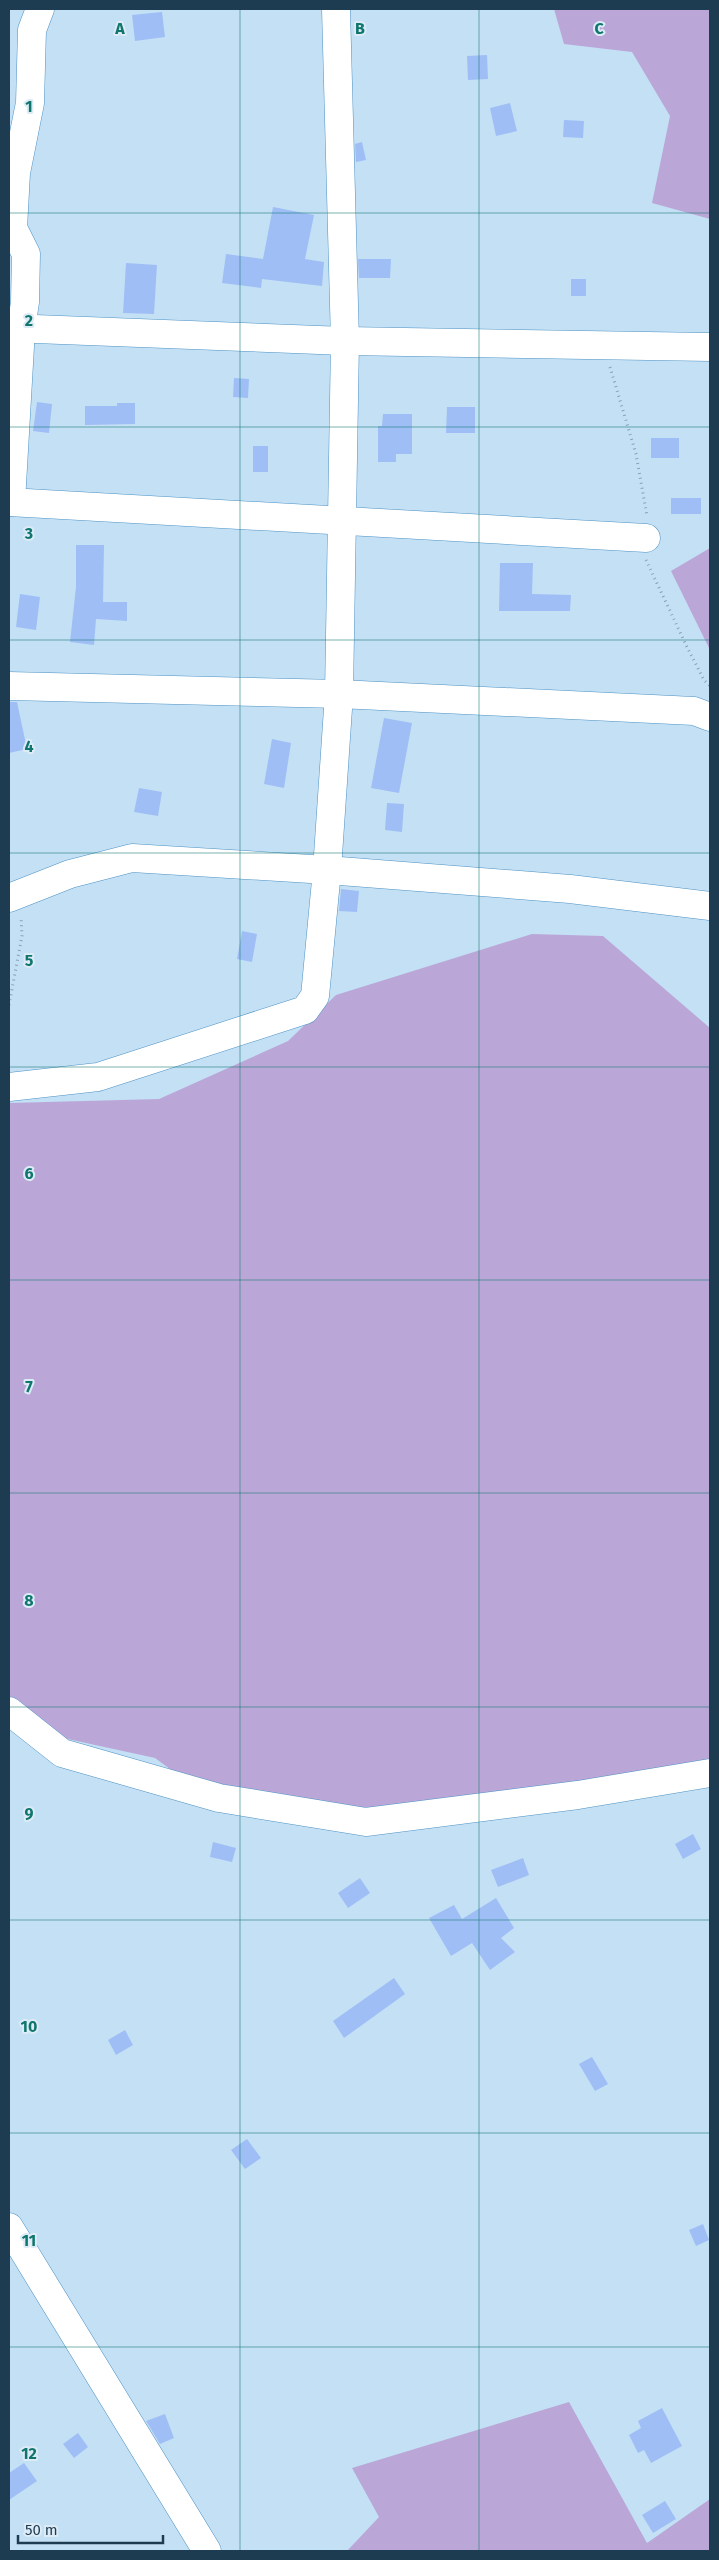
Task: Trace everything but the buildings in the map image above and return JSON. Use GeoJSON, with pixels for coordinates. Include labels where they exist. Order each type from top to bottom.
{"type":"FeatureCollection","features":[{"type":"Feature","properties":{"kind":"street"},"geometry":{"type":"LineString","coordinates":[[40,9],[32,30],[30,103],[16,173],[13,228],[26,254],[25,302],[15,328],[10,502],[342,523],[646,538]]}},
{"type":"Feature","properties":{"kind":"street"},"geometry":{"type":"LineString","coordinates":[[9,1086],[98,1077],[305,1010],[314,996],[327,870],[339,694],[345,341],[336,9]]}},
{"type":"Feature","properties":{"kind":"street"},"geometry":{"type":"LineString","coordinates":[[15,328],[345,341],[710,347]]}},
{"type":"Feature","properties":{"kind":"street"},"geometry":{"type":"LineString","coordinates":[[9,686],[339,694],[694,711],[710,717]]}},
{"type":"Feature","properties":{"kind":"street"},"geometry":{"type":"LineString","coordinates":[[9,897],[70,874],[132,858],[327,870],[570,889],[710,906]]}},
{"type":"Feature","properties":{"kind":"street"},"geometry":{"type":"LineString","coordinates":[[9,1711],[62,1753],[219,1798],[366,1822],[578,1795],[710,1773]]}},
{"type":"Feature","properties":{"kind":"street"},"geometry":{"type":"LineString","coordinates":[[9,2227],[207,2551]]}},
{"type":"Feature","properties":{"kind":"path"},"geometry":{"type":"LineString","coordinates":[[604,345],[636,454],[647,518],[645,557],[687,647],[704,680],[710,686]]}},
{"type":"Feature","properties":{"kind":"path"},"geometry":{"type":"LineString","coordinates":[[9,897],[21,916],[22,936],[9,1005]]}},
{"type":"Feature","properties":{"kind":"shaded area"},"geometry":{"type":"Polygon","coordinates":[[[554,9],[710,9],[710,219],[652,203],[670,116],[632,52],[564,44],[554,9]]]}},
{"type":"Feature","properties":{"kind":"shaded area"},"geometry":{"type":"Polygon","coordinates":[[[710,548],[710,650],[671,571],[710,548]]]}},
{"type":"Feature","properties":{"kind":"shaded area"},"geometry":{"type":"Polygon","coordinates":[[[532,934],[603,936],[710,1028],[710,1777],[407,1826],[197,1789],[155,1758],[17,1728],[9,1716],[9,1103],[159,1099],[288,1041],[336,995],[532,934]]]}},
{"type":"Feature","properties":{"kind":"shaded area"},"geometry":{"type":"Polygon","coordinates":[[[569,2402],[647,2543],[710,2499],[710,2551],[347,2551],[379,2517],[352,2468],[569,2402]]]}}]}
